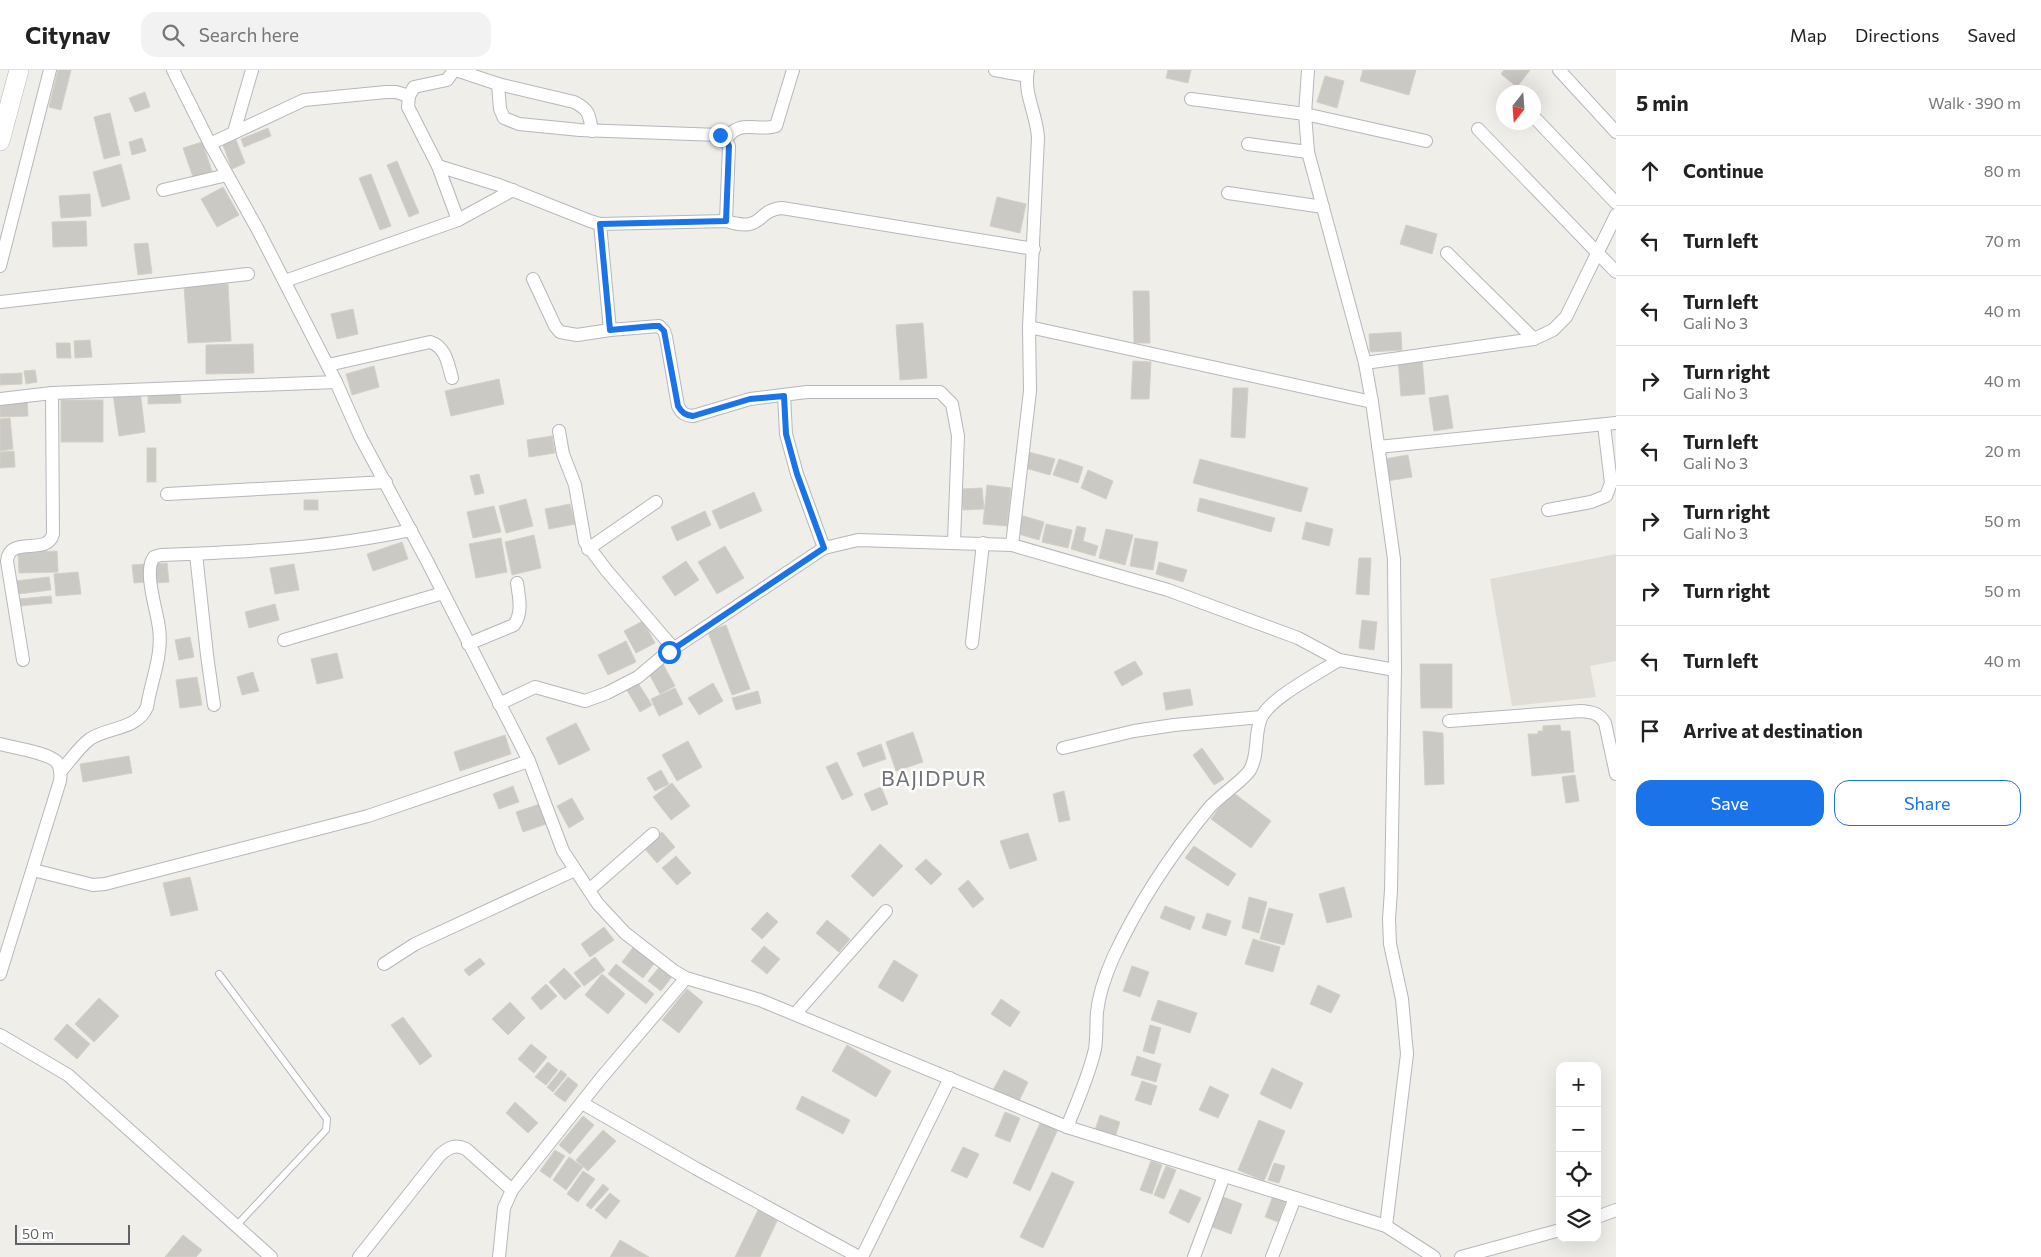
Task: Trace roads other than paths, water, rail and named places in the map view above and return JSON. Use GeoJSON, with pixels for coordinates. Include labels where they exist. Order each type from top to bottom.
{"type":"FeatureCollection","features":[{"type":"Feature","properties":{"kind":"street"},"geometry":{"type":"LineString","coordinates":[[0,141],[19,70]]}},
{"type":"Feature","properties":{"kind":"street"},"geometry":{"type":"LineString","coordinates":[[0,266],[50,70]]}},
{"type":"Feature","properties":{"kind":"street"},"geometry":{"type":"LineString","coordinates":[[173,70],[210,144],[328,365],[360,436],[411,530],[529,762],[561,845],[598,904],[630,937],[686,978],[760,1000],[796,1014],[1067,1127],[1386,1226],[1434,1257]]}},
{"type":"Feature","properties":{"kind":"street"},"geometry":{"type":"LineString","coordinates":[[234,132],[252,70]]}},
{"type":"Feature","properties":{"kind":"street"},"geometry":{"type":"LineString","coordinates":[[458,220],[438,166],[408,107],[409,96],[414,87],[447,80],[455,70],[498,84],[574,102],[589,112],[592,130]]}},
{"type":"Feature","properties":{"kind":"street"},"geometry":{"type":"LineString","coordinates":[[726,140],[730,133],[737,128],[776,126],[793,70]]}},
{"type":"Feature","properties":{"kind":"street"},"geometry":{"type":"LineString","coordinates":[[995,70],[1028,73],[1026,90],[1038,138],[1029,327],[1030,391],[1012,545]]}},
{"type":"Feature","properties":{"kind":"street"},"geometry":{"type":"LineString","coordinates":[[1308,70],[1305,114],[1308,152],[1365,363],[1394,559],[1395,670],[1391,890],[1388,919],[1390,944],[1406,1027],[1407,1054],[1386,1226]]}},
{"type":"Feature","properties":{"kind":"street"},"geometry":{"type":"LineString","coordinates":[[1559,70],[1616,132]]}},
{"type":"Feature","properties":{"kind":"street"},"geometry":{"type":"LineString","coordinates":[[498,84],[500,109],[504,118],[510,122],[592,130],[720,135],[729,146],[726,221]]}},
{"type":"Feature","properties":{"kind":"street"},"geometry":{"type":"LineString","coordinates":[[210,144],[304,100],[386,92],[396,92],[409,96]]}},
{"type":"Feature","properties":{"kind":"street"},"geometry":{"type":"LineString","coordinates":[[1190,99],[1305,114],[1426,141]]}},
{"type":"Feature","properties":{"kind":"street"},"geometry":{"type":"LineString","coordinates":[[1541,124],[1616,203]]}},
{"type":"Feature","properties":{"kind":"street"},"geometry":{"type":"LineString","coordinates":[[1478,129],[1599,252],[1616,272]]}},
{"type":"Feature","properties":{"kind":"street"},"geometry":{"type":"LineString","coordinates":[[1248,144],[1308,152]]}},
{"type":"Feature","properties":{"kind":"street"},"geometry":{"type":"LineString","coordinates":[[438,166],[513,190],[600,224],[726,221],[752,224],[765,212],[782,208],[1034,249]]}},
{"type":"Feature","properties":{"kind":"street"},"geometry":{"type":"LineString","coordinates":[[163,190],[227,175]]}},
{"type":"Feature","properties":{"kind":"street"},"geometry":{"type":"LineString","coordinates":[[284,281],[458,220],[513,190]]}},
{"type":"Feature","properties":{"kind":"street"},"geometry":{"type":"LineString","coordinates":[[1228,193],[1323,207]]}},
{"type":"Feature","properties":{"kind":"street"},"geometry":{"type":"LineString","coordinates":[[1365,363],[1534,339],[1553,330],[1566,317],[1616,215]]}},
{"type":"Feature","properties":{"kind":"street"},"geometry":{"type":"LineString","coordinates":[[600,224],[610,330]]}},
{"type":"Feature","properties":{"kind":"street"},"geometry":{"type":"LineString","coordinates":[[1447,253],[1534,339]]}},
{"type":"Feature","properties":{"kind":"street"},"geometry":{"type":"LineString","coordinates":[[0,302],[248,274]]}},
{"type":"Feature","properties":{"kind":"street"},"geometry":{"type":"LineString","coordinates":[[533,279],[555,326],[560,332],[577,335],[659,326],[664,331],[678,406],[681,412],[686,415],[693,416],[750,399],[820,392],[940,392],[952,404],[958,436],[954,542]]}},
{"type":"Feature","properties":{"kind":"street"},"geometry":{"type":"LineString","coordinates":[[1029,327],[1372,402]]}},
{"type":"Feature","properties":{"kind":"street"},"geometry":{"type":"LineString","coordinates":[[328,365],[430,342],[437,344],[443,350],[452,378]]}},
{"type":"Feature","properties":{"kind":"street"},"geometry":{"type":"LineString","coordinates":[[0,399],[52,393],[336,382]]}},
{"type":"Feature","properties":{"kind":"street"},"geometry":{"type":"LineString","coordinates":[[23,660],[7,561],[12,549],[47,544],[52,540],[54,521],[52,393]]}},
{"type":"Feature","properties":{"kind":"street"},"geometry":{"type":"LineString","coordinates":[[784,396],[786,434],[797,474],[824,548]]}},
{"type":"Feature","properties":{"kind":"street"},"geometry":{"type":"LineString","coordinates":[[1378,447],[1610,424],[1612,483],[1606,496],[1591,502],[1548,510]]}},
{"type":"Feature","properties":{"kind":"street"},"geometry":{"type":"LineString","coordinates":[[559,430],[563,454],[576,486],[585,542],[588,549],[674,649]]}},
{"type":"Feature","properties":{"kind":"street"},"geometry":{"type":"LineString","coordinates":[[168,494],[386,482]]}},
{"type":"Feature","properties":{"kind":"street"},"geometry":{"type":"LineString","coordinates":[[588,549],[656,502]]}},
{"type":"Feature","properties":{"kind":"street"},"geometry":{"type":"LineString","coordinates":[[61,772],[88,740],[96,735],[122,728],[144,714],[157,664],[160,637],[150,576],[151,562],[154,557],[161,555],[245,552],[363,540],[411,530]]}},
{"type":"Feature","properties":{"kind":"street"},"geometry":{"type":"LineString","coordinates":[[499,704],[535,687],[546,688],[578,699],[591,700],[607,693],[638,677],[674,649],[824,548],[858,540],[1012,545],[1177,593],[1298,638],[1339,660],[1395,670]]}},
{"type":"Feature","properties":{"kind":"street"},"geometry":{"type":"LineString","coordinates":[[972,643],[983,544]]}},
{"type":"Feature","properties":{"kind":"street"},"geometry":{"type":"LineString","coordinates":[[196,554],[206,655],[214,705]]}},
{"type":"Feature","properties":{"kind":"street"},"geometry":{"type":"LineString","coordinates":[[468,644],[514,625],[519,619],[517,583]]}},
{"type":"Feature","properties":{"kind":"street"},"geometry":{"type":"LineString","coordinates":[[284,640],[442,593]]}},
{"type":"Feature","properties":{"kind":"street"},"geometry":{"type":"LineString","coordinates":[[1067,1127],[1091,1065],[1102,988],[1113,958],[1159,875],[1209,808],[1250,770],[1254,759],[1261,717],[1275,701],[1339,660]]}},
{"type":"Feature","properties":{"kind":"street"},"geometry":{"type":"LineString","coordinates":[[1450,721],[1581,711],[1594,712],[1605,723],[1616,774]]}},
{"type":"Feature","properties":{"kind":"street"},"geometry":{"type":"LineString","coordinates":[[1063,748],[1174,725],[1261,717]]}},
{"type":"Feature","properties":{"kind":"street"},"geometry":{"type":"LineString","coordinates":[[0,744],[49,756],[58,763],[61,772],[60,781],[0,974]]}},
{"type":"Feature","properties":{"kind":"street"},"geometry":{"type":"LineString","coordinates":[[33,870],[94,885],[105,884],[368,816],[529,762]]}},
{"type":"Feature","properties":{"kind":"street"},"geometry":{"type":"LineString","coordinates":[[589,890],[653,834]]}},
{"type":"Feature","properties":{"kind":"street"},"geometry":{"type":"LineString","coordinates":[[384,964],[414,944],[575,870]]}},
{"type":"Feature","properties":{"kind":"street"},"geometry":{"type":"LineString","coordinates":[[796,1014],[886,911]]}},
{"type":"Feature","properties":{"kind":"street"},"geometry":{"type":"LineString","coordinates":[[498,1257],[504,1208],[506,1199],[512,1190],[582,1102],[686,978]]}},
{"type":"Feature","properties":{"kind":"street"},"geometry":{"type":"LineString","coordinates":[[0,1035],[68,1075],[235,1227],[271,1257]]}},
{"type":"Feature","properties":{"kind":"street"},"geometry":{"type":"LineString","coordinates":[[582,1102],[697,1169],[860,1257],[950,1078]]}},
{"type":"Feature","properties":{"kind":"street"},"geometry":{"type":"LineString","coordinates":[[359,1257],[440,1155],[450,1147],[459,1146],[466,1148],[512,1190]]}},
{"type":"Feature","properties":{"kind":"street"},"geometry":{"type":"LineString","coordinates":[[1194,1257],[1224,1176]]}},
{"type":"Feature","properties":{"kind":"street"},"geometry":{"type":"LineString","coordinates":[[1272,1257],[1295,1198]]}},
{"type":"Feature","properties":{"kind":"street"},"geometry":{"type":"LineString","coordinates":[[1601,1216],[1616,1210]]}},
{"type":"Feature","properties":{"kind":"street"},"geometry":{"type":"LineString","coordinates":[[1461,1257],[1556,1231]]}},
{"type":"Feature","properties":{"kind":"lane"},"geometry":{"type":"LineString","coordinates":[[219,974],[322,1112],[328,1124],[326,1130],[235,1227]]}},
{"type":"Feature","properties":{"kind":"district","name":"BAJIDPUR"},"geometry":{"type":"Point","coordinates":[934,777]}}]}
